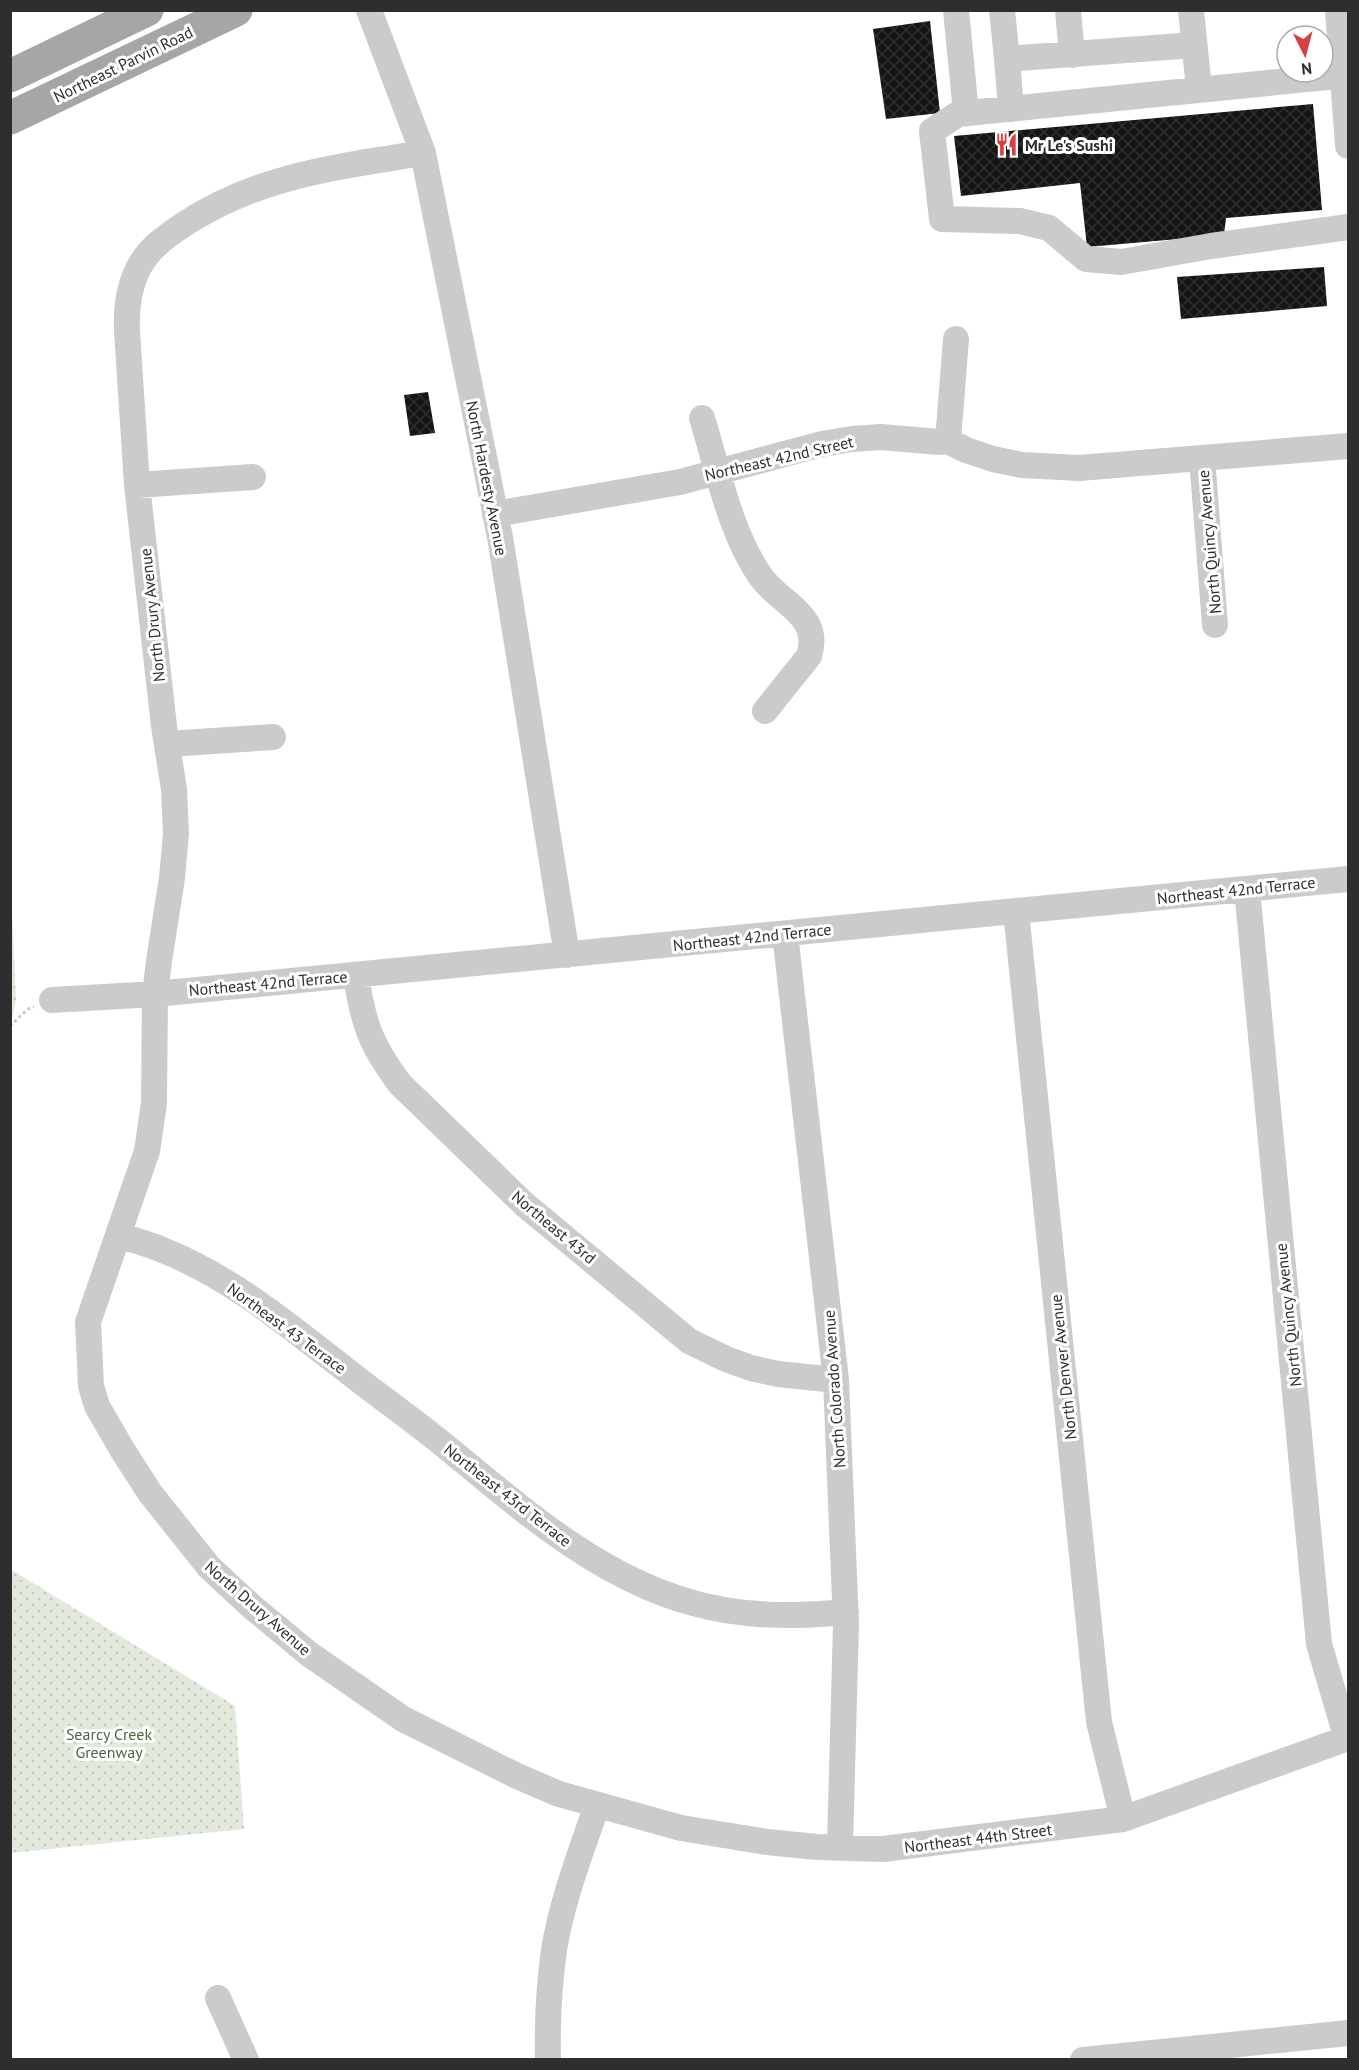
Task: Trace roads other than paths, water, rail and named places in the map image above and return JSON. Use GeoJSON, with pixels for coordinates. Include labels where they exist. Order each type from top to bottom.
{"type":"FeatureCollection","features":[{"type":"Feature","properties":{"kind":"main road"},"geometry":{"type":"LineString","coordinates":[[12,75],[147,10]]}},
{"type":"Feature","properties":{"kind":"main road","name":"Northeast Parvin Road"},"geometry":{"type":"LineString","coordinates":[[10,118],[236,10]]}},
{"type":"Feature","properties":{"kind":"street","name":"North Hardesty Avenue"},"geometry":{"type":"LineString","coordinates":[[369,10],[423,153],[495,514],[567,955]]}},
{"type":"Feature","properties":{"kind":"street"},"geometry":{"type":"LineString","coordinates":[[956,10],[966,114]]}},
{"type":"Feature","properties":{"kind":"street"},"geometry":{"type":"LineString","coordinates":[[1002,10],[1011,109]]}},
{"type":"Feature","properties":{"kind":"street"},"geometry":{"type":"LineString","coordinates":[[1068,10],[1072,55]]}},
{"type":"Feature","properties":{"kind":"street"},"geometry":{"type":"LineString","coordinates":[[1191,10],[1198,89]]}},
{"type":"Feature","properties":{"kind":"street"},"geometry":{"type":"LineString","coordinates":[[1338,10],[1346,76],[1348,147]]}},
{"type":"Feature","properties":{"kind":"street"},"geometry":{"type":"LineString","coordinates":[[1007,59],[1194,45]]}},
{"type":"Feature","properties":{"kind":"street"},"geometry":{"type":"LineString","coordinates":[[1346,76],[958,114],[932,131],[942,219],[1020,221],[1040,225],[1049,228],[1086,259],[1121,262],[1211,246],[1348,227]]}},
{"type":"Feature","properties":{"kind":"street","name":"North Drury Avenue"},"geometry":{"type":"LineString","coordinates":[[423,153],[312,171],[234,196],[198,215],[164,238],[138,267],[130,288],[126,310],[137,485],[164,726],[174,789],[176,834],[155,994],[154,1103],[150,1135],[147,1151],[88,1322],[91,1386],[97,1406],[123,1451],[150,1493],[188,1543],[209,1567],[276,1627],[309,1654],[395,1714],[518,1776],[559,1794],[597,1805]]}},
{"type":"Feature","properties":{"kind":"street"},"geometry":{"type":"LineString","coordinates":[[948,441],[956,339]]}},
{"type":"Feature","properties":{"kind":"street"},"geometry":{"type":"LineString","coordinates":[[702,418],[740,542],[765,582],[781,599],[802,615],[809,624],[812,635],[809,657],[765,711]]}},
{"type":"Feature","properties":{"kind":"street","name":"Northeast 42nd Street"},"geometry":{"type":"LineString","coordinates":[[495,514],[680,482],[822,444],[852,439],[881,437],[948,441],[993,459],[1050,468],[1079,468],[1348,446]]}},
{"type":"Feature","properties":{"kind":"street","name":"North Quincy Avenue"},"geometry":{"type":"LineString","coordinates":[[1202,458],[1215,625]]}},
{"type":"Feature","properties":{"kind":"street"},"geometry":{"type":"LineString","coordinates":[[137,485],[253,477]]}},
{"type":"Feature","properties":{"kind":"street"},"geometry":{"type":"LineString","coordinates":[[168,744],[273,737]]}},
{"type":"Feature","properties":{"kind":"street","name":"Northeast 42nd Terrace"},"geometry":{"type":"LineString","coordinates":[[155,994],[1348,879]]}},
{"type":"Feature","properties":{"kind":"street","name":"North Quincy Avenue"},"geometry":{"type":"LineString","coordinates":[[1246,889],[1319,1644],[1348,1738]]}},
{"type":"Feature","properties":{"kind":"street","name":"North Denver Avenue"},"geometry":{"type":"LineString","coordinates":[[1016,911],[1099,1722],[1123,1820]]}},
{"type":"Feature","properties":{"kind":"street","name":"North Colorado Avenue"},"geometry":{"type":"LineString","coordinates":[[784,934],[836,1380],[846,1611],[840,1846]]}},
{"type":"Feature","properties":{"kind":"street","name":"Northeast 43rd"},"geometry":{"type":"LineString","coordinates":[[356,975],[362,1016],[384,1063],[400,1084],[524,1204],[689,1341],[751,1368],[778,1374],[836,1380]]}},
{"type":"Feature","properties":{"kind":"street"},"geometry":{"type":"LineString","coordinates":[[52,1000],[155,994]]}},
{"type":"Feature","properties":{"kind":"street","name":"Northeast 43 Terrace"},"geometry":{"type":"LineString","coordinates":[[118,1235],[165,1251],[212,1274],[259,1303],[357,1379]]}},
{"type":"Feature","properties":{"kind":"street","name":"Northeast 43rd Terrace"},"geometry":{"type":"LineString","coordinates":[[357,1379],[450,1450],[517,1506],[574,1546],[633,1581],[693,1603],[730,1611],[768,1616],[807,1616],[846,1611]]}},
{"type":"Feature","properties":{"kind":"street","name":"Northeast 44th Street"},"geometry":{"type":"LineString","coordinates":[[597,1805],[681,1828],[734,1837],[817,1847],[883,1849],[1123,1820],[1348,1738]]}},
{"type":"Feature","properties":{"kind":"street"},"geometry":{"type":"LineString","coordinates":[[548,2060],[547,2030],[555,1949],[573,1876],[597,1805]]}},
{"type":"Feature","properties":{"kind":"street"},"geometry":{"type":"LineString","coordinates":[[219,1998],[246,2060]]}},
{"type":"Feature","properties":{"kind":"street"},"geometry":{"type":"LineString","coordinates":[[1083,2060],[1348,2033]]}},
{"type":"Feature","properties":{"kind":"place","name":"Mr Le's Sushi"},"geometry":{"type":"Point","coordinates":[1007,145]}},
{"type":"Feature","properties":{"kind":"park label","name":"Searcy Creek Greenway"},"geometry":{"type":"Point","coordinates":[109,1743]}}]}
